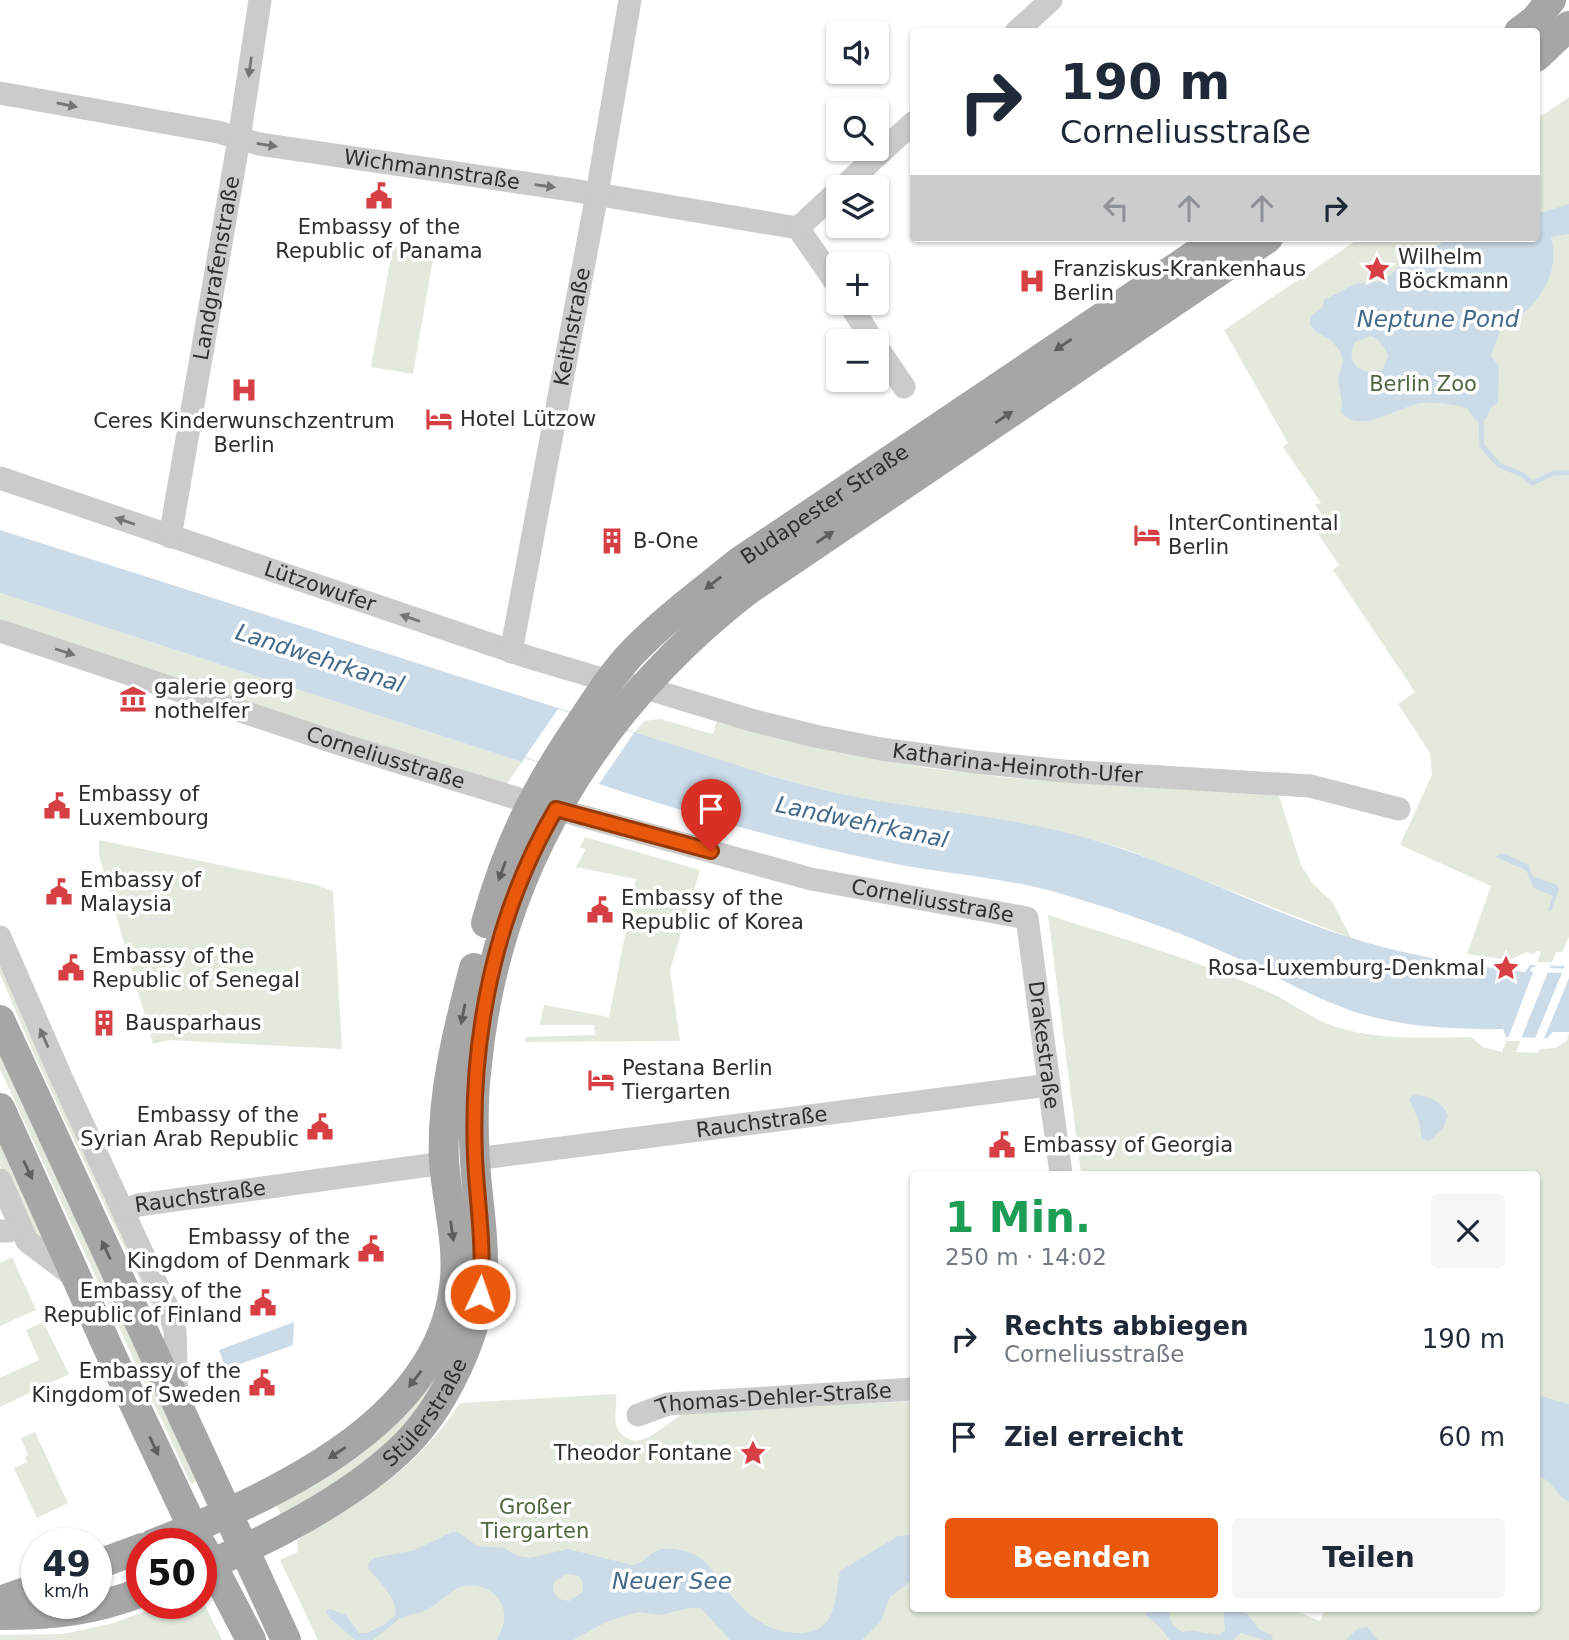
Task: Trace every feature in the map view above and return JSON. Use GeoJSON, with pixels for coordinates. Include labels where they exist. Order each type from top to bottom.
{"type":"FeatureCollection","features":[{"type":"Feature","properties":{"kind":"main road"},"geometry":{"type":"LineString","coordinates":[[1524,28],[1535,20],[1551,0]]}},
{"type":"Feature","properties":{"kind":"main road"},"geometry":{"type":"LineString","coordinates":[[1540,53],[1569,26]]}},
{"type":"Feature","properties":{"kind":"main road","name":"Budapester Straße"},"geometry":{"type":"LineString","coordinates":[[597,722],[642,687],[699,629],[748,590],[1102,335],[1215,242]]}},
{"type":"Feature","properties":{"kind":"main road","name":"Budapester Straße"},"geometry":{"type":"LineString","coordinates":[[597,722],[609,681],[642,642],[739,562],[1102,335],[1261,242]]}},
{"type":"Feature","properties":{"kind":"main road","name":"Stülerstraße"},"geometry":{"type":"LineString","coordinates":[[215,1528],[225,1512],[269,1492],[347,1446],[389,1410],[433,1354],[448,1319],[455,1285],[456,1258],[444,1163],[444,1113],[467,997],[499,876],[513,840],[544,806],[597,722]]}},
{"type":"Feature","properties":{"kind":"main road","name":"Stülerstraße"},"geometry":{"type":"LineString","coordinates":[[217,1550],[243,1550],[358,1484],[400,1450],[445,1391],[467,1347],[483,1269],[475,1159],[477,1064],[490,983],[544,806]]}},
{"type":"Feature","properties":{"kind":"main road"},"geometry":{"type":"LineString","coordinates":[[0,1020],[286,1640]]}},
{"type":"Feature","properties":{"kind":"main road"},"geometry":{"type":"LineString","coordinates":[[0,1108],[191,1528]]}},
{"type":"Feature","properties":{"kind":"main road"},"geometry":{"type":"LineString","coordinates":[[444,1163],[475,1159]]}},
{"type":"Feature","properties":{"kind":"main road"},"geometry":{"type":"LineString","coordinates":[[217,1579],[251,1640]]}},
{"type":"Feature","properties":{"kind":"main road"},"geometry":{"type":"LineString","coordinates":[[0,1601],[21,1594]]}},
{"type":"Feature","properties":{"kind":"main road"},"geometry":{"type":"LineString","coordinates":[[0,1615],[97,1608],[126,1598]]}},
{"type":"Feature","properties":{"kind":"street","name":"Landgrafenstraße"},"geometry":{"type":"LineString","coordinates":[[170,537],[239,139],[260,0]]}},
{"type":"Feature","properties":{"kind":"street","name":"Keithstraße"},"geometry":{"type":"LineString","coordinates":[[512,652],[630,0]]}},
{"type":"Feature","properties":{"kind":"street"},"geometry":{"type":"LineString","coordinates":[[1020,28],[1051,0]]}},
{"type":"Feature","properties":{"kind":"street","name":"Wichmannstraße"},"geometry":{"type":"LineString","coordinates":[[0,93],[218,132],[271,145],[597,194],[798,228]]}},
{"type":"Feature","properties":{"kind":"street"},"geometry":{"type":"LineString","coordinates":[[856,175],[910,126]]}},
{"type":"Feature","properties":{"kind":"street"},"geometry":{"type":"LineString","coordinates":[[826,202],[798,228],[826,269]]}},
{"type":"Feature","properties":{"kind":"street"},"geometry":{"type":"LineString","coordinates":[[889,365],[904,387]]}},
{"type":"Feature","properties":{"kind":"street","name":"Lützowufer"},"geometry":{"type":"LineString","coordinates":[[0,478],[512,652],[609,681],[642,687]]}},
{"type":"Feature","properties":{"kind":"street","name":"Corneliusstraße"},"geometry":{"type":"LineString","coordinates":[[0,631],[343,745],[544,806],[811,879],[1027,918]]}},
{"type":"Feature","properties":{"kind":"street","name":"Katharina-Heinroth-Ufer"},"geometry":{"type":"LineString","coordinates":[[642,687],[751,720],[881,749],[1064,771],[1310,786],[1399,809]]}},
{"type":"Feature","properties":{"kind":"street","name":"Drakestraße"},"geometry":{"type":"LineString","coordinates":[[1027,918],[1061,1171]]}},
{"type":"Feature","properties":{"kind":"street"},"geometry":{"type":"LineString","coordinates":[[0,937],[170,1313],[175,1331],[177,1400]]}},
{"type":"Feature","properties":{"kind":"street","name":"Rauchstraße"},"geometry":{"type":"LineString","coordinates":[[475,1159],[1049,1085]]}},
{"type":"Feature","properties":{"kind":"street","name":"Rauchstraße"},"geometry":{"type":"LineString","coordinates":[[123,1212],[138,1205],[444,1163]]}},
{"type":"Feature","properties":{"kind":"street"},"geometry":{"type":"LineString","coordinates":[[0,1180],[10,1228],[79,1281]]}},
{"type":"Feature","properties":{"kind":"street","name":"Thomas-Dehler-Straße"},"geometry":{"type":"LineString","coordinates":[[638,1415],[668,1404],[910,1389]]}},
{"type":"Feature","properties":{"kind":"green space"},"geometry":{"type":"Polygon","coordinates":[[[1569,97],[1569,937],[1562,952],[1556,952],[1516,1052],[1538,1053],[1540,1049],[1555,1048],[1567,1041],[1569,1033],[1569,1640],[318,1640],[280,1560],[298,1552],[297,1541],[301,1537],[369,1495],[409,1464],[444,1426],[460,1403],[616,1394],[617,1427],[634,1441],[654,1434],[684,1414],[910,1401],[910,1612],[1298,1612],[1320,1621],[1324,1612],[1540,1612],[1540,1171],[1081,1171],[1048,915],[1217,971],[1271,993],[1333,1026],[1390,1037],[1471,1037],[1483,1047],[1502,1052],[1541,952],[1526,952],[1510,960],[1467,954],[1491,886],[1400,845],[1432,775],[1430,753],[1398,704],[1415,692],[1333,570],[1339,565],[1316,531],[1327,523],[1315,504],[1321,503],[1283,447],[1288,443],[1224,330],[1354,242],[1540,242],[1540,117],[1569,97]]]}},
{"type":"Feature","properties":{"kind":"green space"},"geometry":{"type":"Polygon","coordinates":[[[393,246],[434,253],[413,374],[371,367],[393,246]]]}},
{"type":"Feature","properties":{"kind":"green space"},"geometry":{"type":"Polygon","coordinates":[[[0,593],[522,762],[504,788],[0,623],[0,593]]]}},
{"type":"Feature","properties":{"kind":"green space"},"geometry":{"type":"Polygon","coordinates":[[[660,719],[713,734],[716,722],[857,756],[927,768],[1011,778],[1196,786],[1278,793],[1301,865],[1313,884],[1333,903],[1351,938],[1122,848],[1028,826],[870,800],[810,787],[634,733],[644,721],[660,719]]]}},
{"type":"Feature","properties":{"kind":"green space"},"geometry":{"type":"Polygon","coordinates":[[[585,837],[700,870],[670,970],[680,1041],[525,1042],[525,1037],[595,1035],[594,1025],[540,1025],[544,1005],[609,1017],[636,879],[576,867],[586,849],[580,848],[585,837]]]}},
{"type":"Feature","properties":{"kind":"green space"},"geometry":{"type":"Polygon","coordinates":[[[99,840],[317,885],[333,891],[342,1049],[169,1040],[153,1044],[99,855],[99,840]]]}},
{"type":"Feature","properties":{"kind":"green space"},"geometry":{"type":"Polygon","coordinates":[[[0,955],[165,1316],[166,1336],[36,1059],[0,974],[0,955]]]}},
{"type":"Feature","properties":{"kind":"green space"},"geometry":{"type":"Polygon","coordinates":[[[0,1052],[200,1480],[191,1484],[0,1069],[0,1052]]]}},
{"type":"Feature","properties":{"kind":"green space"},"geometry":{"type":"Polygon","coordinates":[[[0,1145],[49,1251],[38,1245],[17,1202],[0,1165],[0,1145]]]}},
{"type":"Feature","properties":{"kind":"green space"},"geometry":{"type":"Polygon","coordinates":[[[467,1186],[459,1341],[416,1416],[361,1467],[281,1515],[277,1506],[319,1483],[375,1443],[409,1410],[424,1391],[455,1188],[467,1186]]]}},
{"type":"Feature","properties":{"kind":"green space"},"geometry":{"type":"Polygon","coordinates":[[[12,1257],[36,1310],[0,1326],[0,1263],[12,1257]]]}},
{"type":"Feature","properties":{"kind":"green space"},"geometry":{"type":"Polygon","coordinates":[[[43,1322],[69,1374],[0,1407],[0,1378],[39,1360],[26,1330],[43,1322]]]}},
{"type":"Feature","properties":{"kind":"green space"},"geometry":{"type":"Polygon","coordinates":[[[35,1432],[68,1503],[37,1518],[14,1468],[27,1462],[25,1457],[28,1455],[21,1438],[35,1432]]]}},
{"type":"Feature","properties":{"kind":"green space"},"geometry":{"type":"Polygon","coordinates":[[[126,1618],[212,1619],[222,1640],[0,1640],[0,1635],[63,1634],[126,1618]]]}},
{"type":"Feature","properties":{"kind":"water","name":"Neptune Pond"},"geometry":{"type":"Polygon","coordinates":[[[1569,204],[1569,234],[1551,237],[1552,269],[1539,297],[1524,313],[1507,310],[1491,356],[1499,366],[1498,402],[1490,409],[1486,419],[1476,421],[1467,408],[1451,404],[1423,403],[1380,418],[1359,421],[1349,419],[1341,412],[1338,380],[1343,361],[1340,351],[1331,340],[1316,332],[1310,325],[1311,316],[1323,307],[1324,300],[1355,284],[1384,281],[1403,263],[1424,258],[1444,242],[1540,242],[1540,213],[1569,204]],[[1371,336],[1355,342],[1352,350],[1353,362],[1367,372],[1382,370],[1388,357],[1382,344],[1371,336]]]}},
{"type":"Feature","properties":{"kind":"water","name":"Landwehrkanal"},"geometry":{"type":"Polygon","coordinates":[[[0,530],[778,778],[859,798],[1007,820],[1086,838],[1150,859],[1307,923],[1362,941],[1431,958],[1525,972],[1530,965],[1569,966],[1569,969],[1533,967],[1530,970],[1569,973],[1569,1032],[1553,1032],[1547,1038],[1506,1037],[1503,1029],[1439,1027],[1377,1018],[1324,1000],[1175,932],[1062,894],[886,862],[794,841],[659,803],[525,758],[522,762],[0,593],[0,530]]]}},
{"type":"Feature","properties":{"kind":"water"},"geometry":{"type":"Polygon","coordinates":[[[1500,854],[1529,865],[1532,876],[1557,885],[1559,890],[1551,911],[1548,911],[1553,896],[1534,888],[1526,870],[1495,857],[1500,854]]]}},
{"type":"Feature","properties":{"kind":"water"},"geometry":{"type":"Polygon","coordinates":[[[1414,1095],[1434,1100],[1448,1115],[1443,1128],[1430,1141],[1422,1139],[1419,1121],[1409,1099],[1414,1095]]]}},
{"type":"Feature","properties":{"kind":"water"},"geometry":{"type":"Polygon","coordinates":[[[294,1322],[293,1345],[226,1369],[219,1350],[294,1322]]]}},
{"type":"Feature","properties":{"kind":"water"},"geometry":{"type":"Polygon","coordinates":[[[1540,1396],[1569,1404],[1569,1502],[1542,1478],[1540,1396]]]}},
{"type":"Feature","properties":{"kind":"water","name":"Neuer See"},"geometry":{"type":"Polygon","coordinates":[[[452,1532],[458,1532],[477,1546],[504,1548],[518,1556],[530,1558],[568,1549],[632,1565],[658,1550],[667,1548],[691,1553],[706,1563],[747,1612],[765,1625],[798,1633],[811,1632],[827,1621],[835,1603],[840,1571],[898,1536],[910,1535],[910,1581],[890,1597],[881,1621],[862,1640],[730,1640],[701,1608],[689,1608],[661,1615],[638,1612],[608,1621],[573,1640],[497,1640],[503,1624],[504,1610],[490,1591],[474,1586],[458,1588],[423,1612],[401,1619],[396,1615],[390,1595],[368,1568],[369,1562],[375,1558],[415,1550],[452,1532]],[[566,1574],[554,1582],[553,1591],[559,1599],[569,1601],[583,1592],[583,1583],[579,1576],[566,1574]]]}},
{"type":"Feature","properties":{"kind":"water"},"geometry":{"type":"Polygon","coordinates":[[[330,1609],[346,1615],[359,1633],[367,1633],[381,1626],[385,1630],[373,1640],[355,1640],[330,1618],[326,1611],[330,1609]]]}},
{"type":"Feature","properties":{"kind":"water"},"geometry":{"type":"Polygon","coordinates":[[[1146,1612],[1169,1612],[1172,1624],[1182,1632],[1219,1635],[1225,1630],[1223,1612],[1245,1612],[1259,1629],[1273,1636],[1272,1640],[1264,1640],[1241,1633],[1233,1640],[1170,1640],[1146,1612]]]}},
{"type":"Feature","properties":{"kind":"water"},"geometry":{"type":"Polygon","coordinates":[[[1367,1627],[1378,1640],[1346,1640],[1357,1629],[1367,1627]]]}},
{"type":"Feature","properties":{"kind":"pier"},"geometry":{"type":"Polygon","coordinates":[[[558,709],[634,733],[599,784],[525,757],[558,709]]]}},
{"type":"Feature","properties":{"kind":"pier"},"geometry":{"type":"Polygon","coordinates":[[[1537,962],[1552,962],[1520,1041],[1507,1041],[1537,962]]]}},
{"type":"Feature","properties":{"kind":"pier"},"geometry":{"type":"Polygon","coordinates":[[[1566,963],[1569,963],[1569,978],[1543,1041],[1534,1041],[1566,963]]]}},
{"type":"Feature","properties":{"kind":"waterway"},"geometry":{"type":"LineString","coordinates":[[1481,420],[1482,446],[1499,465],[1523,475],[1532,483],[1554,473],[1569,473]]}},
{"type":"Feature","properties":{"kind":"waterway"},"geometry":{"type":"LineString","coordinates":[[383,1629],[397,1617]]}},
{"type":"Feature","properties":{"kind":"place","name":"Embassy of the Republic of Panama"},"geometry":{"type":"Point","coordinates":[379,196]}},
{"type":"Feature","properties":{"kind":"place","name":"Wilhelm Böckmann"},"geometry":{"type":"Point","coordinates":[1377,269]}},
{"type":"Feature","properties":{"kind":"place","name":"Franziskus-Krankenhaus Berlin"},"geometry":{"type":"Point","coordinates":[1032,281]}},
{"type":"Feature","properties":{"kind":"place","name":"Ceres Kinderwunschzentrum Berlin"},"geometry":{"type":"Point","coordinates":[244,390]}},
{"type":"Feature","properties":{"kind":"place","name":"Hotel Lützow"},"geometry":{"type":"Point","coordinates":[439,419]}},
{"type":"Feature","properties":{"kind":"place","name":"InterContinental Berlin"},"geometry":{"type":"Point","coordinates":[1147,535]}},
{"type":"Feature","properties":{"kind":"place","name":"B-One"},"geometry":{"type":"Point","coordinates":[612,541]}},
{"type":"Feature","properties":{"kind":"place","name":"galerie georg nothelfer"},"geometry":{"type":"Point","coordinates":[133,699]}},
{"type":"Feature","properties":{"kind":"place","name":"Embassy of Luxembourg"},"geometry":{"type":"Point","coordinates":[57,806]}},
{"type":"Feature","properties":{"kind":"place","name":"Embassy of Malaysia"},"geometry":{"type":"Point","coordinates":[59,892]}},
{"type":"Feature","properties":{"kind":"place","name":"Embassy of the Republic of Korea"},"geometry":{"type":"Point","coordinates":[600,910]}},
{"type":"Feature","properties":{"kind":"place","name":"Embassy of the Republic of Senegal"},"geometry":{"type":"Point","coordinates":[71,968]}},
{"type":"Feature","properties":{"kind":"place","name":"Rosa-Luxemburg-Denkmal"},"geometry":{"type":"Point","coordinates":[1506,968]}},
{"type":"Feature","properties":{"kind":"place","name":"Bausparhaus"},"geometry":{"type":"Point","coordinates":[104,1023]}},
{"type":"Feature","properties":{"kind":"place","name":"Pestana Berlin Tiergarten"},"geometry":{"type":"Point","coordinates":[601,1080]}},
{"type":"Feature","properties":{"kind":"place","name":"Embassy of the Syrian Arab Republic"},"geometry":{"type":"Point","coordinates":[320,1127]}},
{"type":"Feature","properties":{"kind":"place","name":"Embassy of Georgia"},"geometry":{"type":"Point","coordinates":[1002,1145]}},
{"type":"Feature","properties":{"kind":"place","name":"Embassy of the Kingdom of Denmark"},"geometry":{"type":"Point","coordinates":[371,1249]}},
{"type":"Feature","properties":{"kind":"place","name":"Embassy of the Republic of Finland"},"geometry":{"type":"Point","coordinates":[263,1303]}},
{"type":"Feature","properties":{"kind":"place","name":"Embassy of the Kingdom of Sweden"},"geometry":{"type":"Point","coordinates":[262,1383]}},
{"type":"Feature","properties":{"kind":"place","name":"Theodor Fontane"},"geometry":{"type":"Point","coordinates":[753,1453]}},
{"type":"Feature","properties":{"kind":"route"},"geometry":{"type":"LineString","coordinates":[[480,1294],[483,1269],[475,1159],[477,1064],[490,983],[508,917],[520,882],[545,828],[556,809],[711,851]]}},
{"type":"Feature","properties":{"kind":"park label","name":"Berlin Zoo"},"geometry":{"type":"Point","coordinates":[1423,384]}},
{"type":"Feature","properties":{"kind":"park label","name":"Großer Tiergarten"},"geometry":{"type":"Point","coordinates":[535,1519]}}]}
